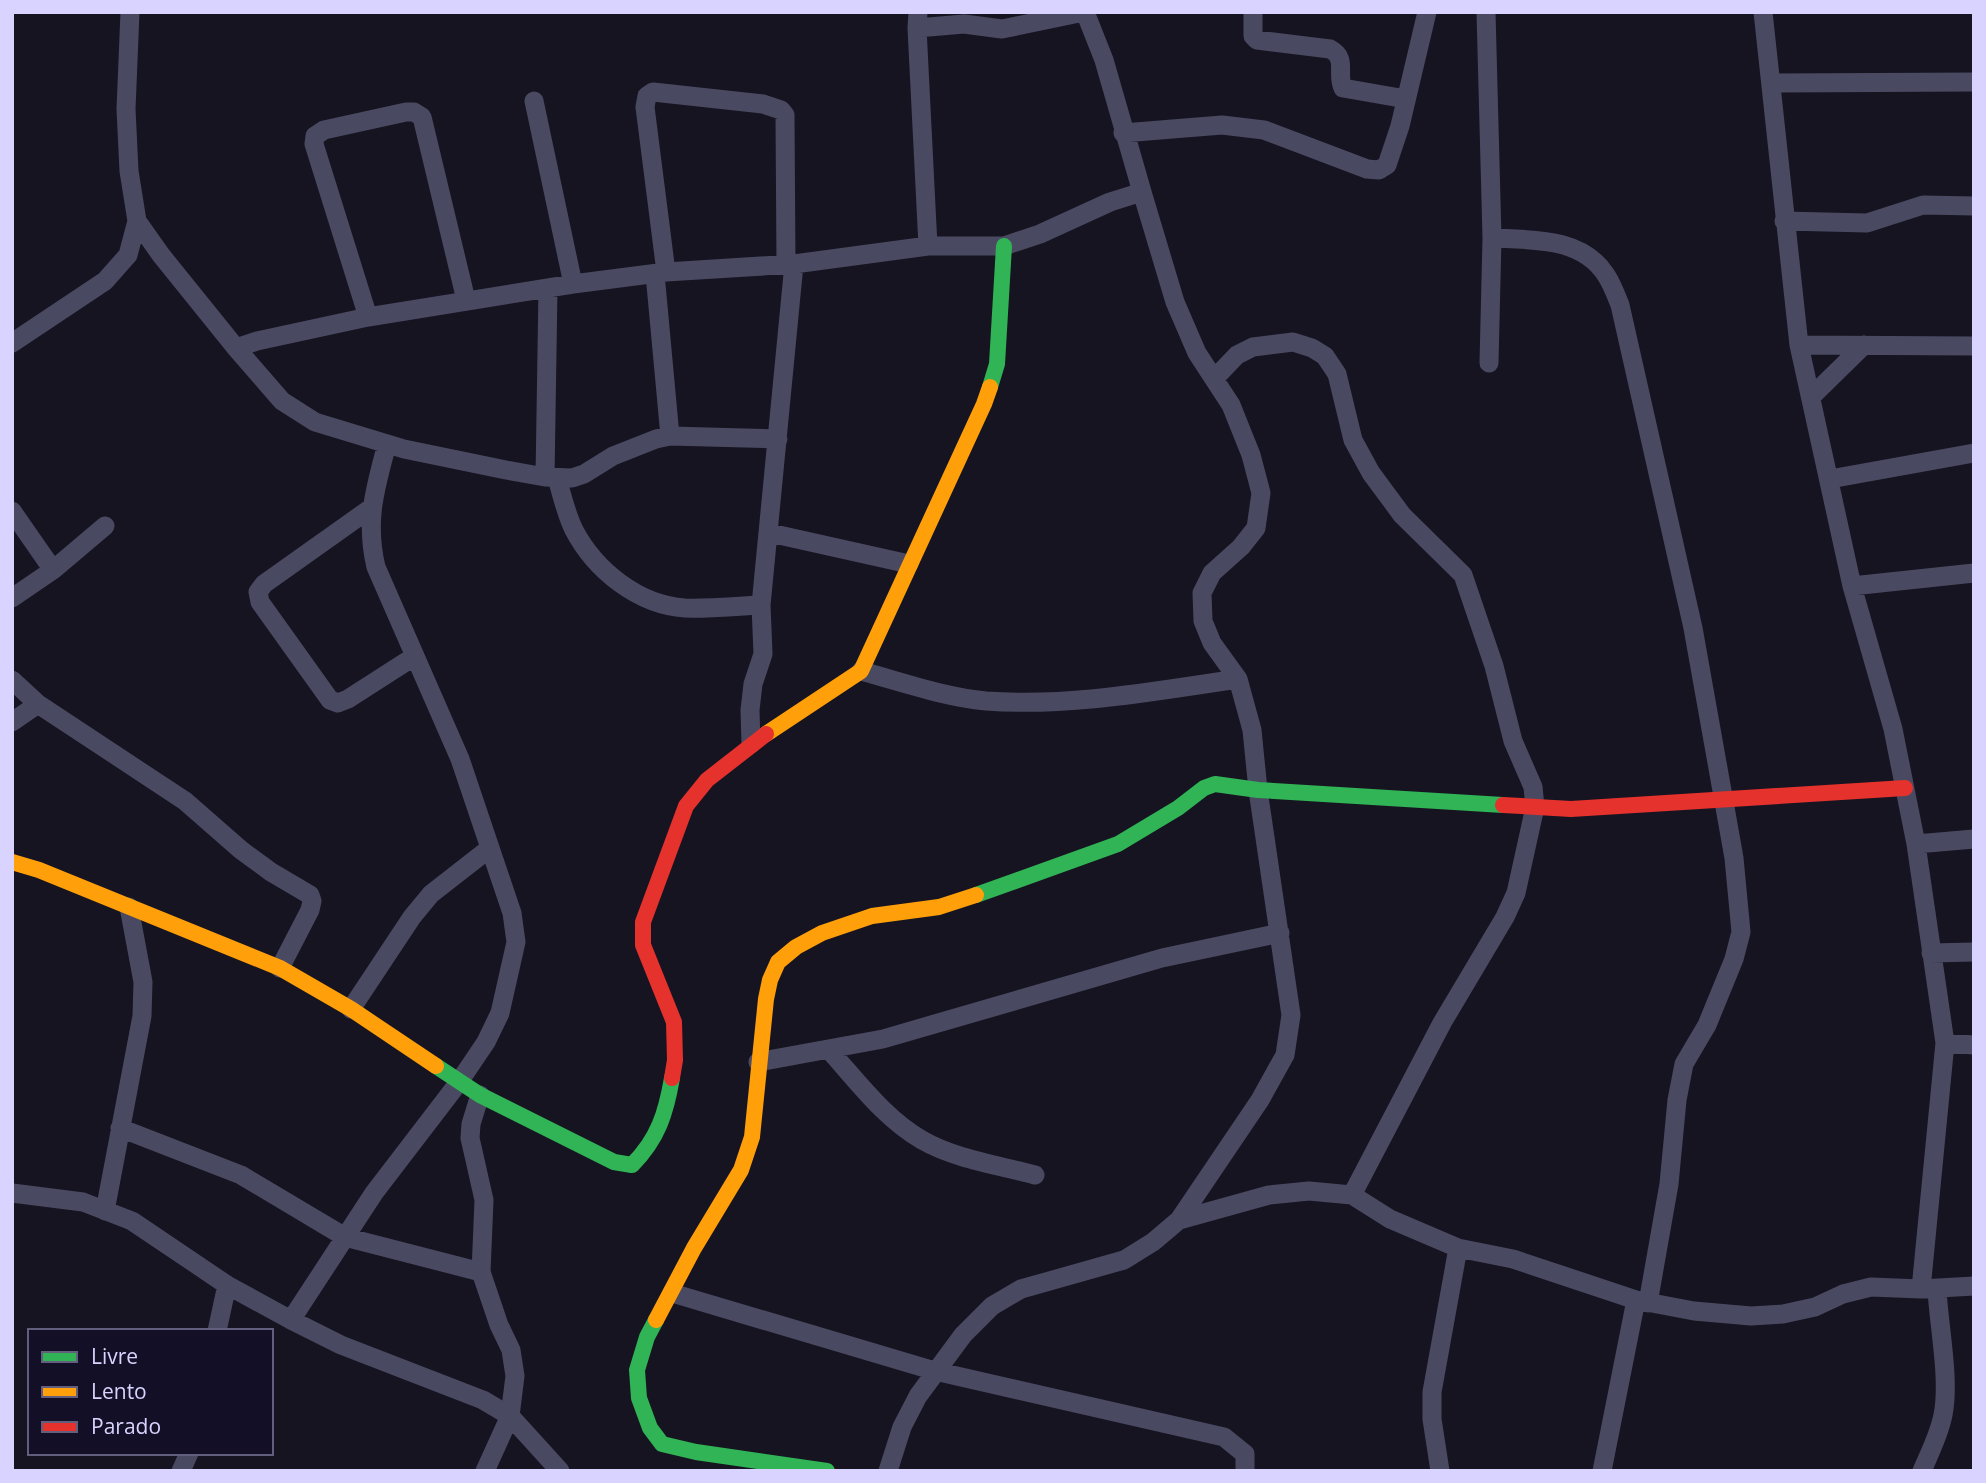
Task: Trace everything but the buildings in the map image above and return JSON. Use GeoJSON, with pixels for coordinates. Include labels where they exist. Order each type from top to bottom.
{"type":"FeatureCollection","features":[{"type":"Feature","properties":{"kind":"street"},"geometry":{"type":"LineString","coordinates":[[130,12],[126,63],[128,171],[138,220],[161,255],[282,401],[315,422],[387,444],[551,477],[572,478],[584,474],[613,456],[670,436],[778,439]]}},
{"type":"Feature","properties":{"kind":"street"},"geometry":{"type":"LineString","coordinates":[[888,1471],[902,1427],[918,1396],[963,1335],[992,1306],[1021,1289],[1124,1260],[1153,1242],[1179,1220],[1260,1100],[1285,1055],[1291,1015],[1258,790],[1252,730],[1238,679],[1212,643],[1203,621],[1202,593],[1212,573],[1241,547],[1256,528],[1261,493],[1251,455],[1231,405],[1197,353],[1175,302],[1123,133],[1104,60],[1084,12],[1002,29],[917,20],[928,246]]}},
{"type":"Feature","properties":{"kind":"street"},"geometry":{"type":"LineString","coordinates":[[1253,12],[1253,36],[1257,40],[1330,49],[1342,60],[1340,85],[1343,88],[1406,99]]}},
{"type":"Feature","properties":{"kind":"street"},"geometry":{"type":"LineString","coordinates":[[1123,133],[1222,125],[1264,130],[1367,169],[1379,170],[1387,165],[1427,12]]}},
{"type":"Feature","properties":{"kind":"street"},"geometry":{"type":"LineString","coordinates":[[1486,12],[1492,238],[1489,363]]}},
{"type":"Feature","properties":{"kind":"street"},"geometry":{"type":"LineString","coordinates":[[1763,12],[1799,345],[1852,586],[1893,729],[1916,844],[1945,1043],[1929,1290],[1945,1391],[1937,1437],[1925,1470]]}},
{"type":"Feature","properties":{"kind":"street"},"geometry":{"type":"LineString","coordinates":[[1771,83],[1974,82]]}},
{"type":"Feature","properties":{"kind":"street"},"geometry":{"type":"LineString","coordinates":[[670,436],[661,273],[645,107],[647,96],[653,92],[763,104],[781,110],[785,115],[790,264],[778,439],[761,605],[763,654],[753,684],[750,710],[751,744]]}},
{"type":"Feature","properties":{"kind":"street"},"geometry":{"type":"LineString","coordinates":[[534,101],[573,284]]}},
{"type":"Feature","properties":{"kind":"street"},"geometry":{"type":"LineString","coordinates":[[368,317],[313,144],[315,136],[324,130],[406,112],[414,112],[422,117],[466,300]]}},
{"type":"Feature","properties":{"kind":"street"},"geometry":{"type":"LineString","coordinates":[[236,348],[368,317],[573,284],[661,273],[790,264],[928,246],[1004,246],[1040,234],[1110,201],[1142,192]]}},
{"type":"Feature","properties":{"kind":"street"},"geometry":{"type":"LineString","coordinates":[[1784,221],[1867,223],[1923,205],[1974,205]]}},
{"type":"Feature","properties":{"kind":"street"},"geometry":{"type":"LineString","coordinates":[[12,343],[105,281],[128,255],[138,220]]}},
{"type":"Feature","properties":{"kind":"street"},"geometry":{"type":"LineString","coordinates":[[1492,238],[1565,244],[1593,259],[1606,275],[1620,305],[1693,628],[1734,858],[1741,932],[1734,959],[1707,1025],[1684,1064],[1677,1100],[1669,1184],[1602,1471]]}},
{"type":"Feature","properties":{"kind":"street"},"geometry":{"type":"LineString","coordinates":[[12,862],[39,870],[280,968],[351,1009],[480,1095],[614,1162],[632,1165],[648,1149],[667,1110],[675,1060],[674,1022],[643,945],[643,922],[686,806],[707,780],[751,744],[861,671],[984,404],[997,364],[1004,246]]}},
{"type":"Feature","properties":{"kind":"street"},"geometry":{"type":"LineString","coordinates":[[548,288],[551,477],[584,546],[625,588],[652,601],[683,608],[761,605]]}},
{"type":"Feature","properties":{"kind":"street"},"geometry":{"type":"LineString","coordinates":[[1214,379],[1237,355],[1252,346],[1293,342],[1312,348],[1325,356],[1337,374],[1353,440],[1371,473],[1402,515],[1463,575],[1494,666],[1513,741],[1533,787],[1535,807],[1516,893],[1505,917],[1441,1023],[1352,1195]]}},
{"type":"Feature","properties":{"kind":"street"},"geometry":{"type":"LineString","coordinates":[[1799,345],[1974,346]]}},
{"type":"Feature","properties":{"kind":"street"},"geometry":{"type":"LineString","coordinates":[[1812,396],[1864,345]]}},
{"type":"Feature","properties":{"kind":"street"},"geometry":{"type":"LineString","coordinates":[[291,1320],[374,1193],[459,1082],[486,1042],[500,1013],[516,942],[512,913],[460,759],[376,567],[370,543],[370,508],[387,444]]}},
{"type":"Feature","properties":{"kind":"street"},"geometry":{"type":"LineString","coordinates":[[1829,479],[1974,453]]}},
{"type":"Feature","properties":{"kind":"street"},"geometry":{"type":"LineString","coordinates":[[370,508],[264,584],[258,592],[260,602],[330,700],[338,703],[415,656]]}},
{"type":"Feature","properties":{"kind":"street"},"geometry":{"type":"LineString","coordinates":[[12,511],[53,570]]}},
{"type":"Feature","properties":{"kind":"street"},"geometry":{"type":"LineString","coordinates":[[12,598],[53,570],[106,526]]}},
{"type":"Feature","properties":{"kind":"street"},"geometry":{"type":"LineString","coordinates":[[770,533],[909,564]]}},
{"type":"Feature","properties":{"kind":"street"},"geometry":{"type":"LineString","coordinates":[[1852,586],[1974,573]]}},
{"type":"Feature","properties":{"kind":"street"},"geometry":{"type":"LineString","coordinates":[[861,671],[955,696],[986,701],[1031,702],[1098,698],[1238,679]]}},
{"type":"Feature","properties":{"kind":"street"},"geometry":{"type":"LineString","coordinates":[[12,680],[38,704],[185,801],[241,850],[310,895],[310,910],[280,968]]}},
{"type":"Feature","properties":{"kind":"street"},"geometry":{"type":"LineString","coordinates":[[12,722],[38,704]]}},
{"type":"Feature","properties":{"kind":"street"},"geometry":{"type":"LineString","coordinates":[[827,1471],[696,1452],[662,1444],[656,1438],[639,1398],[636,1370],[648,1337],[694,1248],[741,1170],[751,1138],[758,1062],[770,980],[779,962],[796,947],[822,933],[872,916],[940,907],[1118,844],[1178,808],[1204,788],[1215,784],[1258,790],[1571,808],[1905,788]]}},
{"type":"Feature","properties":{"kind":"street"},"geometry":{"type":"LineString","coordinates":[[1916,844],[1974,839]]}},
{"type":"Feature","properties":{"kind":"street"},"geometry":{"type":"LineString","coordinates":[[351,1009],[430,894],[490,848]]}},
{"type":"Feature","properties":{"kind":"street"},"geometry":{"type":"LineString","coordinates":[[105,1211],[142,1016],[143,982],[129,906]]}},
{"type":"Feature","properties":{"kind":"street"},"geometry":{"type":"LineString","coordinates":[[758,1062],[883,1039],[1162,958],[1280,933]]}},
{"type":"Feature","properties":{"kind":"street"},"geometry":{"type":"LineString","coordinates":[[1931,953],[1974,952]]}},
{"type":"Feature","properties":{"kind":"street"},"geometry":{"type":"LineString","coordinates":[[1945,1043],[1974,1045]]}},
{"type":"Feature","properties":{"kind":"street"},"geometry":{"type":"LineString","coordinates":[[829,1050],[875,1100],[922,1139],[947,1151],[1035,1175]]}},
{"type":"Feature","properties":{"kind":"street"},"geometry":{"type":"LineString","coordinates":[[480,1095],[470,1138],[484,1200],[481,1272],[499,1325],[512,1350],[515,1376],[510,1416],[485,1471]]}},
{"type":"Feature","properties":{"kind":"street"},"geometry":{"type":"LineString","coordinates":[[120,1128],[241,1175],[345,1237],[481,1272]]}},
{"type":"Feature","properties":{"kind":"street"},"geometry":{"type":"LineString","coordinates":[[1179,1220],[1269,1195],[1309,1191],[1352,1195],[1390,1219],[1458,1248],[1513,1259],[1642,1301],[1694,1311],[1751,1316],[1783,1314],[1815,1307],[1843,1294],[1871,1287],[1929,1290],[1974,1286]]}},
{"type":"Feature","properties":{"kind":"street"},"geometry":{"type":"LineString","coordinates":[[12,1193],[83,1202],[132,1221],[226,1285],[291,1320],[341,1345],[483,1400],[510,1416],[560,1471]]}},
{"type":"Feature","properties":{"kind":"street"},"geometry":{"type":"LineString","coordinates":[[1440,1471],[1432,1419],[1432,1392],[1458,1248]]}},
{"type":"Feature","properties":{"kind":"street"},"geometry":{"type":"LineString","coordinates":[[217,1329],[226,1285]]}},
{"type":"Feature","properties":{"kind":"street"},"geometry":{"type":"LineString","coordinates":[[672,1293],[935,1371],[1223,1437],[1245,1454],[1245,1471]]}},
{"type":"Feature","properties":{"kind":"street"},"geometry":{"type":"LineString","coordinates":[[181,1471],[188,1455]]}},
{"type":"Feature","properties":{"kind":"traffic: fast"},"geometry":{"type":"LineString","coordinates":[[990,387],[997,364],[1004,246]]}},
{"type":"Feature","properties":{"kind":"traffic: fast"},"geometry":{"type":"LineString","coordinates":[[976,895],[1118,844],[1178,808],[1204,788],[1215,784],[1258,790],[1503,805]]}},
{"type":"Feature","properties":{"kind":"traffic: fast"},"geometry":{"type":"LineString","coordinates":[[436,1066],[480,1095],[614,1162],[632,1165],[660,1125],[672,1078]]}},
{"type":"Feature","properties":{"kind":"traffic: fast"},"geometry":{"type":"LineString","coordinates":[[656,1320],[647,1337],[637,1370],[639,1398],[650,1428],[662,1444],[696,1452],[827,1471]]}},
{"type":"Feature","properties":{"kind":"traffic: slow"},"geometry":{"type":"LineString","coordinates":[[766,734],[861,671],[990,387]]}},
{"type":"Feature","properties":{"kind":"traffic: slow"},"geometry":{"type":"LineString","coordinates":[[12,862],[39,870],[280,968],[351,1009],[436,1066]]}},
{"type":"Feature","properties":{"kind":"traffic: slow"},"geometry":{"type":"LineString","coordinates":[[656,1320],[694,1248],[741,1170],[752,1137],[766,999],[778,962],[796,947],[822,933],[872,916],[939,907],[976,895]]}},
{"type":"Feature","properties":{"kind":"traffic: jam"},"geometry":{"type":"LineString","coordinates":[[672,1078],[675,1060],[674,1022],[643,945],[643,922],[686,806],[707,780],[766,734]]}},
{"type":"Feature","properties":{"kind":"traffic: jam"},"geometry":{"type":"LineString","coordinates":[[1503,805],[1571,809],[1905,788]]}}]}
